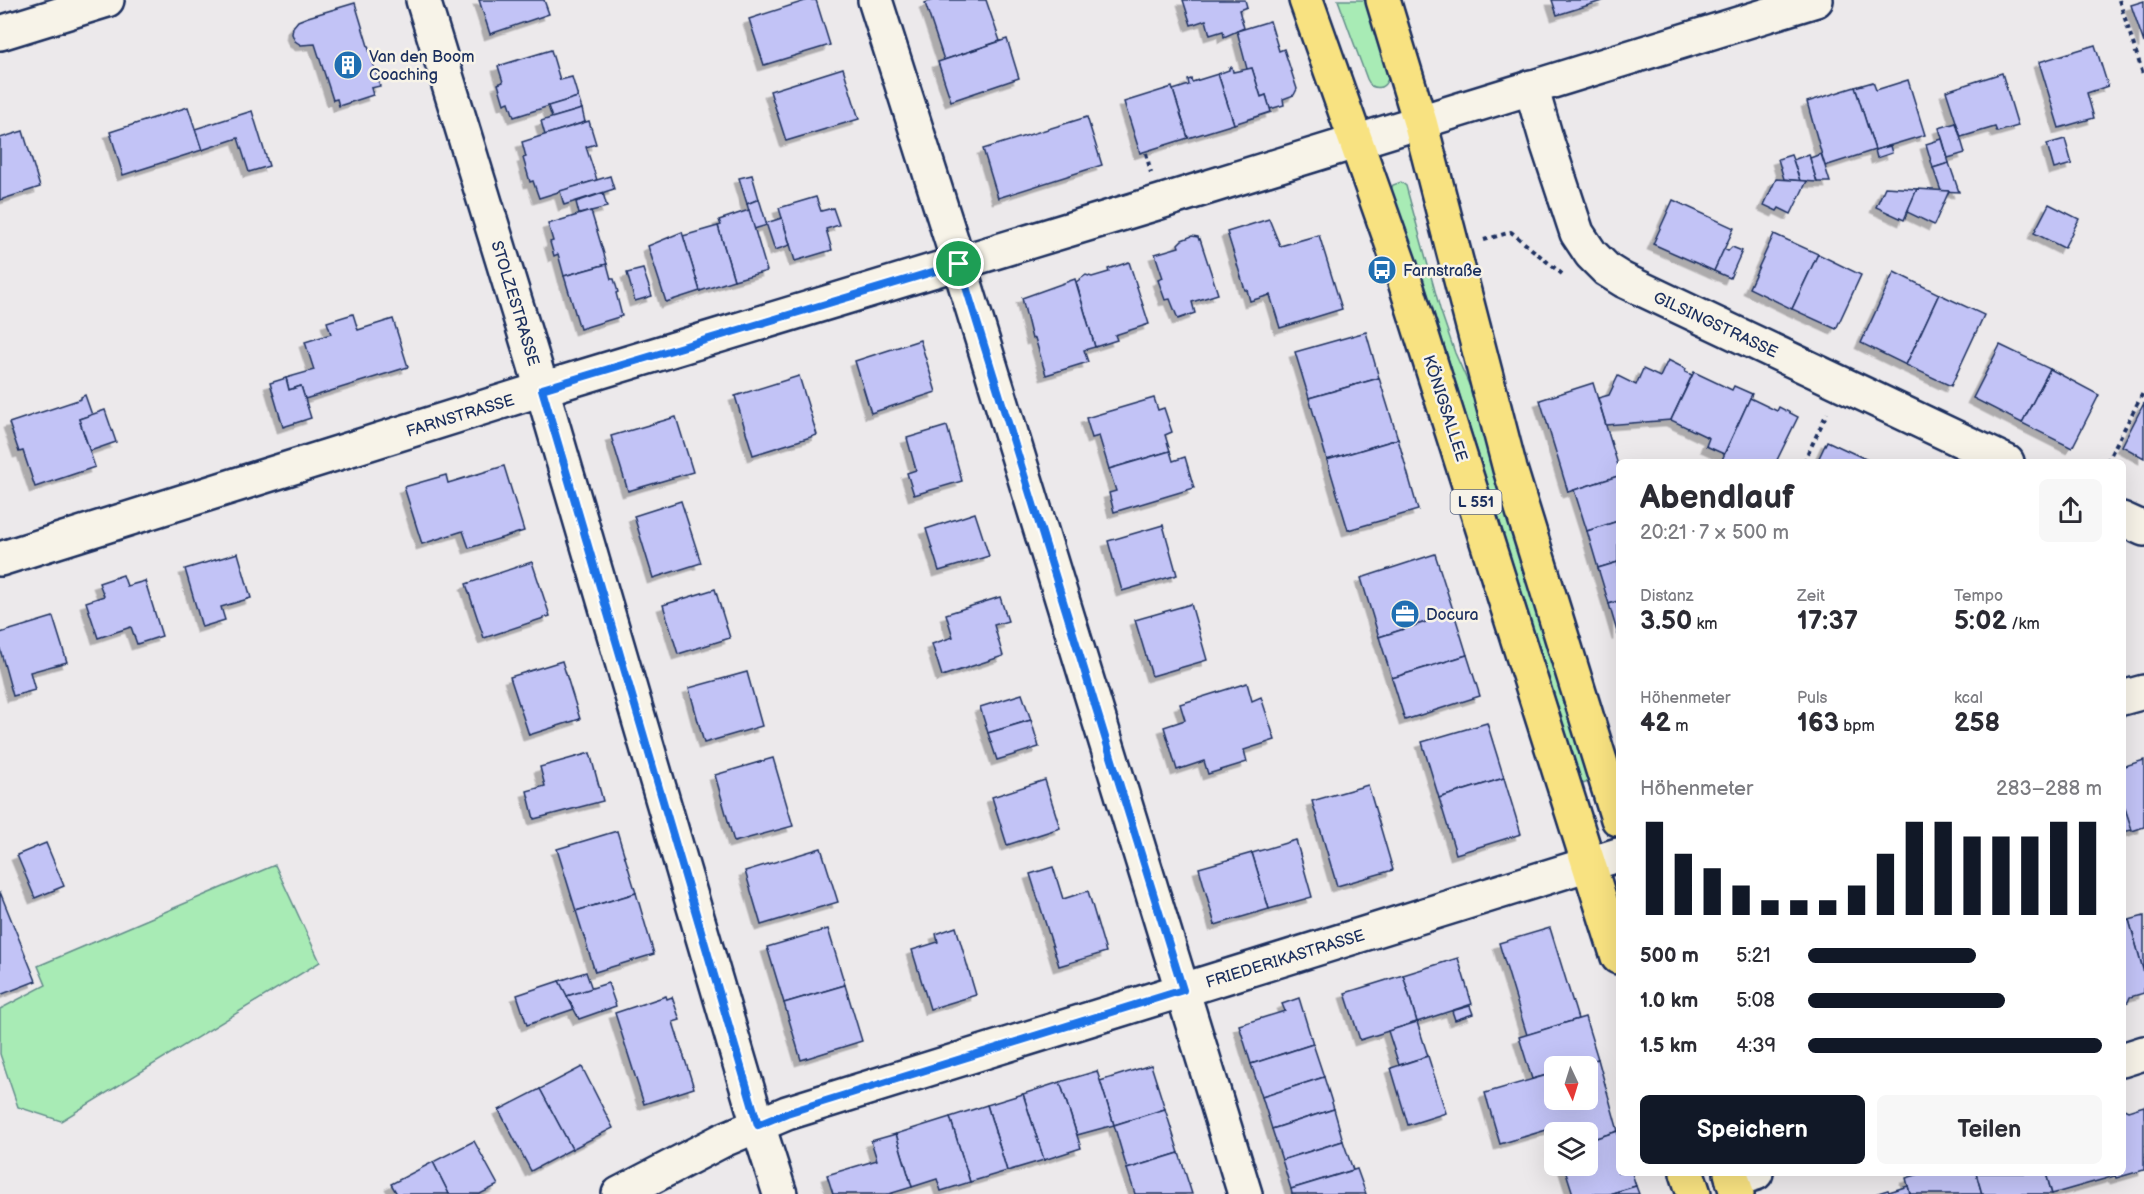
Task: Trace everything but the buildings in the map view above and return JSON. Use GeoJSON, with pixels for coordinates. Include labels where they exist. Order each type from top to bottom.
{"type":"FeatureCollection","features":[{"type":"Feature","properties":{"kind":"main road","name":"KÖNIGSALLEE"},"geometry":{"type":"LineString","coordinates":[[1306,0],[1604,860],[1616,943]]}},
{"type":"Feature","properties":{"kind":"main road","name":"L 551"},"geometry":{"type":"LineString","coordinates":[[1383,0],[1420,122],[1510,469],[1616,813]]}},
{"type":"Feature","properties":{"kind":"main road"},"geometry":{"type":"LineString","coordinates":[[1688,1176],[1694,1194]]}},
{"type":"Feature","properties":{"kind":"street"},"geometry":{"type":"LineString","coordinates":[[0,33],[107,0]]}},
{"type":"Feature","properties":{"kind":"street","name":"STOLZESTRASSE"},"geometry":{"type":"LineString","coordinates":[[423,0],[542,389],[780,1194]]}},
{"type":"Feature","properties":{"kind":"street"},"geometry":{"type":"LineString","coordinates":[[875,0],[959,264],[1245,1194]]}},
{"type":"Feature","properties":{"kind":"street","name":"FARNSTRASSE"},"geometry":{"type":"LineString","coordinates":[[0,559],[542,389],[959,264],[1816,0]]}},
{"type":"Feature","properties":{"kind":"street","name":"GILSINGSTRASSE"},"geometry":{"type":"LineString","coordinates":[[1531,87],[1577,233],[1590,254],[1607,270],[1623,280],[2001,459]]}},
{"type":"Feature","properties":{"kind":"street"},"geometry":{"type":"LineString","coordinates":[[2126,521],[2144,529]]}},
{"type":"Feature","properties":{"kind":"street"},"geometry":{"type":"LineString","coordinates":[[2126,698],[2144,692]]}},
{"type":"Feature","properties":{"kind":"street","name":"FRIEDERIKASTRASSE"},"geometry":{"type":"LineString","coordinates":[[619,1194],[723,1140],[787,1113],[1604,860]]}},
{"type":"Feature","properties":{"kind":"street"},"geometry":{"type":"LineString","coordinates":[[2126,1059],[2144,1053]]}},
{"type":"Feature","properties":{"kind":"path"},"geometry":{"type":"LineString","coordinates":[[2119,0],[2144,77]]}},
{"type":"Feature","properties":{"kind":"path"},"geometry":{"type":"LineString","coordinates":[[1146,153],[1149,163]]}},
{"type":"Feature","properties":{"kind":"path"},"geometry":{"type":"LineString","coordinates":[[1805,459],[1842,383]]}},
{"type":"Feature","properties":{"kind":"path"},"geometry":{"type":"LineString","coordinates":[[2109,459],[2144,392]]}},
{"type":"Feature","properties":{"kind":"green space"},"geometry":{"type":"Polygon","coordinates":[[[1338,0],[1365,0],[1387,73],[1388,79],[1381,87],[1371,86],[1367,79],[1338,0]]]}},
{"type":"Feature","properties":{"kind":"green space"},"geometry":{"type":"Polygon","coordinates":[[[1401,182],[1406,186],[1440,309],[1455,353],[1471,389],[1497,484],[1589,782],[1582,784],[1429,298],[1390,191],[1393,185],[1401,182]]]}},
{"type":"Feature","properties":{"kind":"green space"},"geometry":{"type":"Polygon","coordinates":[[[275,865],[320,962],[61,1121],[18,1107],[0,1054],[0,1009],[46,985],[38,966],[275,865]]]}},
{"type":"Feature","properties":{"kind":"place","name":"Van den Boom Coaching"},"geometry":{"type":"Point","coordinates":[348,65]}},
{"type":"Feature","properties":{"kind":"place","name":"Farnstraße"},"geometry":{"type":"Point","coordinates":[1382,270]}},
{"type":"Feature","properties":{"kind":"place","name":"Docura"},"geometry":{"type":"Point","coordinates":[1405,614]}},
{"type":"Feature","properties":{"kind":"route"},"geometry":{"type":"LineString","coordinates":[[959,264],[1183,990],[787,1113],[758,1125],[542,389],[959,264]]}}]}
